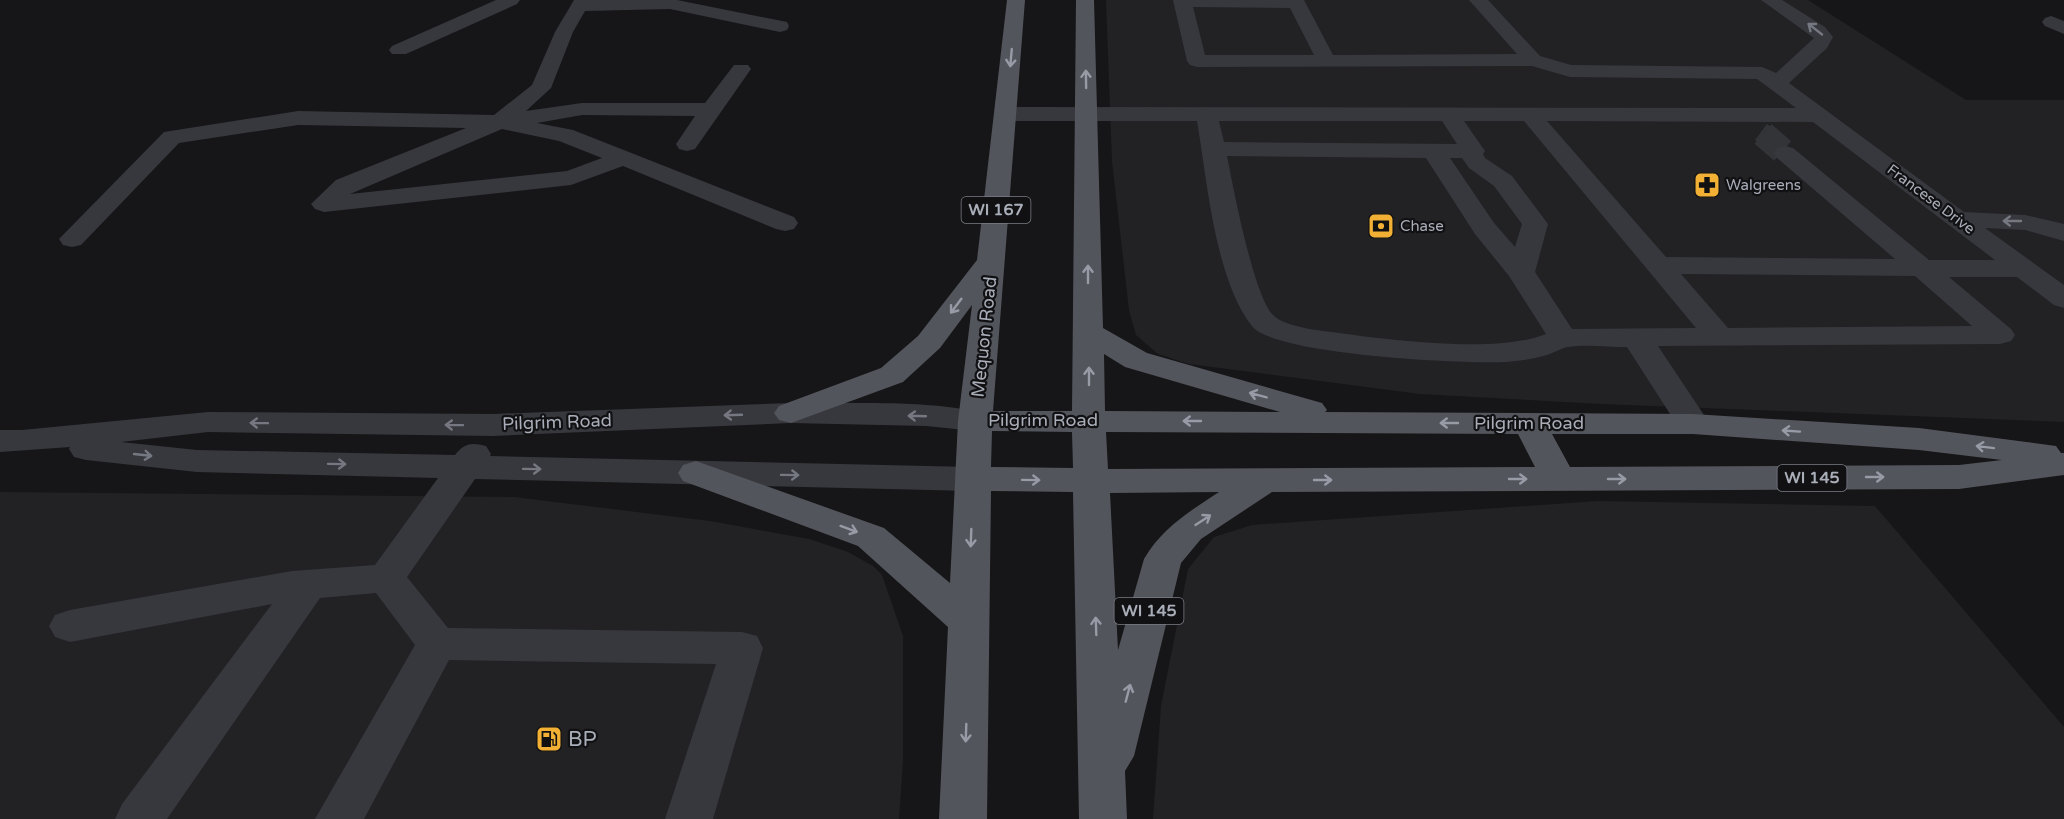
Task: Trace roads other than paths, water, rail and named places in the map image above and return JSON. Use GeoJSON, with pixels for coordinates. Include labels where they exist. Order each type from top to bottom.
{"type":"FeatureCollection","features":[{"type":"Feature","properties":{"kind":"main road","name":"Mequon Road"},"geometry":{"type":"LineString","coordinates":[[963,819],[975,421],[1016,0]]}},
{"type":"Feature","properties":{"kind":"main road"},"geometry":{"type":"LineString","coordinates":[[1085,0],[1089,420],[1103,804]]}},
{"type":"Feature","properties":{"kind":"main road"},"geometry":{"type":"LineString","coordinates":[[791,413],[892,375],[928,342],[991,260]]}},
{"type":"Feature","properties":{"kind":"main road"},"geometry":{"type":"LineString","coordinates":[[1089,332],[1145,363],[1355,422]]}},
{"type":"Feature","properties":{"kind":"main road","name":"Pilgrim Road"},"geometry":{"type":"LineString","coordinates":[[975,421],[1693,424],[1919,440],[2064,457]]}},
{"type":"Feature","properties":{"kind":"main road"},"geometry":{"type":"LineString","coordinates":[[1529,423],[1559,479]]}},
{"type":"Feature","properties":{"kind":"main road","name":"Pilgrim Road"},"geometry":{"type":"LineString","coordinates":[[972,479],[1091,481],[1959,477],[2064,464]]}},
{"type":"Feature","properties":{"kind":"main road"},"geometry":{"type":"LineString","coordinates":[[696,473],[871,537],[969,622]]}},
{"type":"Feature","properties":{"kind":"main road","name":"WI 145"},"geometry":{"type":"LineString","coordinates":[[1103,804],[1163,559],[1188,530],[1265,480]]}},
{"type":"Feature","properties":{"kind":"street"},"geometry":{"type":"LineString","coordinates":[[399,50],[511,0]]}},
{"type":"Feature","properties":{"kind":"street"},"geometry":{"type":"LineString","coordinates":[[1478,0],[1533,60]]}},
{"type":"Feature","properties":{"kind":"street"},"geometry":{"type":"LineString","coordinates":[[1770,0],[1824,37],[1820,44],[1776,84]]}},
{"type":"Feature","properties":{"kind":"street"},"geometry":{"type":"LineString","coordinates":[[1327,61],[1296,1],[1182,1],[1197,61],[1327,61],[1533,60]]}},
{"type":"Feature","properties":{"kind":"street"},"geometry":{"type":"LineString","coordinates":[[623,158],[571,178],[324,204],[345,185],[500,122],[541,88],[564,32],[581,3],[670,4],[780,26]]}},
{"type":"Feature","properties":{"kind":"street","name":"Francese Drive"},"geometry":{"type":"LineString","coordinates":[[1533,60],[1570,71],[1762,73],[2064,299]]}},
{"type":"Feature","properties":{"kind":"street"},"geometry":{"type":"LineString","coordinates":[[687,144],[741,69]]}},
{"type":"Feature","properties":{"kind":"street"},"geometry":{"type":"LineString","coordinates":[[72,239],[171,137],[298,118],[500,122],[582,109],[711,110]]}},
{"type":"Feature","properties":{"kind":"street"},"geometry":{"type":"LineString","coordinates":[[1006,114],[1819,115]]}},
{"type":"Feature","properties":{"kind":"street"},"geometry":{"type":"LineString","coordinates":[[1207,114],[1232,237],[1249,298],[1265,324],[1297,336],[1416,350],[1486,353],[1524,351],[1563,338],[2000,334],[1785,153]]}},
{"type":"Feature","properties":{"kind":"street"},"geometry":{"type":"LineString","coordinates":[[1214,149],[1449,153],[1473,150],[1449,115]]}},
{"type":"Feature","properties":{"kind":"street"},"geometry":{"type":"LineString","coordinates":[[1740,115],[1761,132]]}},
{"type":"Feature","properties":{"kind":"street"},"geometry":{"type":"LineString","coordinates":[[1531,116],[1720,337]]}},
{"type":"Feature","properties":{"kind":"street"},"geometry":{"type":"LineString","coordinates":[[500,122],[565,135],[785,223]]}},
{"type":"Feature","properties":{"kind":"street"},"geometry":{"type":"LineString","coordinates":[[1449,153],[1465,229],[1525,259],[1563,338]]}},
{"type":"Feature","properties":{"kind":"street"},"geometry":{"type":"LineString","coordinates":[[1449,153],[1503,181],[1536,224],[1525,259]]}},
{"type":"Feature","properties":{"kind":"street"},"geometry":{"type":"LineString","coordinates":[[1958,220],[2023,221],[2047,226],[2064,233]]}},
{"type":"Feature","properties":{"kind":"street"},"geometry":{"type":"LineString","coordinates":[[1660,265],[2023,269]]}},
{"type":"Feature","properties":{"kind":"street"},"geometry":{"type":"LineString","coordinates":[[1637,338],[1693,424]]}},
{"type":"Feature","properties":{"kind":"street","name":"Pilgrim Road"},"geometry":{"type":"LineString","coordinates":[[11,441],[208,422],[493,425],[791,413],[926,416],[975,421]]}},
{"type":"Feature","properties":{"kind":"street"},"geometry":{"type":"LineString","coordinates":[[386,578],[493,425]]}},
{"type":"Feature","properties":{"kind":"street","name":"Pilgrim Road"},"geometry":{"type":"LineString","coordinates":[[11,441],[197,461],[972,479]]}},
{"type":"Feature","properties":{"kind":"street"},"geometry":{"type":"LineString","coordinates":[[70,626],[309,584],[386,578]]}},
{"type":"Feature","properties":{"kind":"street"},"geometry":{"type":"LineString","coordinates":[[386,578],[437,644]]}},
{"type":"Feature","properties":{"kind":"street"},"geometry":{"type":"LineString","coordinates":[[139,819],[309,584]]}},
{"type":"Feature","properties":{"kind":"street"},"geometry":{"type":"LineString","coordinates":[[339,819],[437,644]]}},
{"type":"Feature","properties":{"kind":"street"},"geometry":{"type":"LineString","coordinates":[[437,644],[742,648],[689,819]]}},
{"type":"Feature","properties":{"kind":"tunnel"},"geometry":{"type":"LineString","coordinates":[[1761,132],[1765,135]]}},
{"type":"Feature","properties":{"kind":"tunnel"},"geometry":{"type":"LineString","coordinates":[[1763,134],[1785,153]]}},
{"type":"Feature","properties":{"kind":"place","name":"Walgreens"},"geometry":{"type":"Point","coordinates":[1707,185]}},
{"type":"Feature","properties":{"kind":"place","name":"Chase"},"geometry":{"type":"Point","coordinates":[1381,226]}},
{"type":"Feature","properties":{"kind":"place","name":"BP"},"geometry":{"type":"Point","coordinates":[549,739]}}]}
